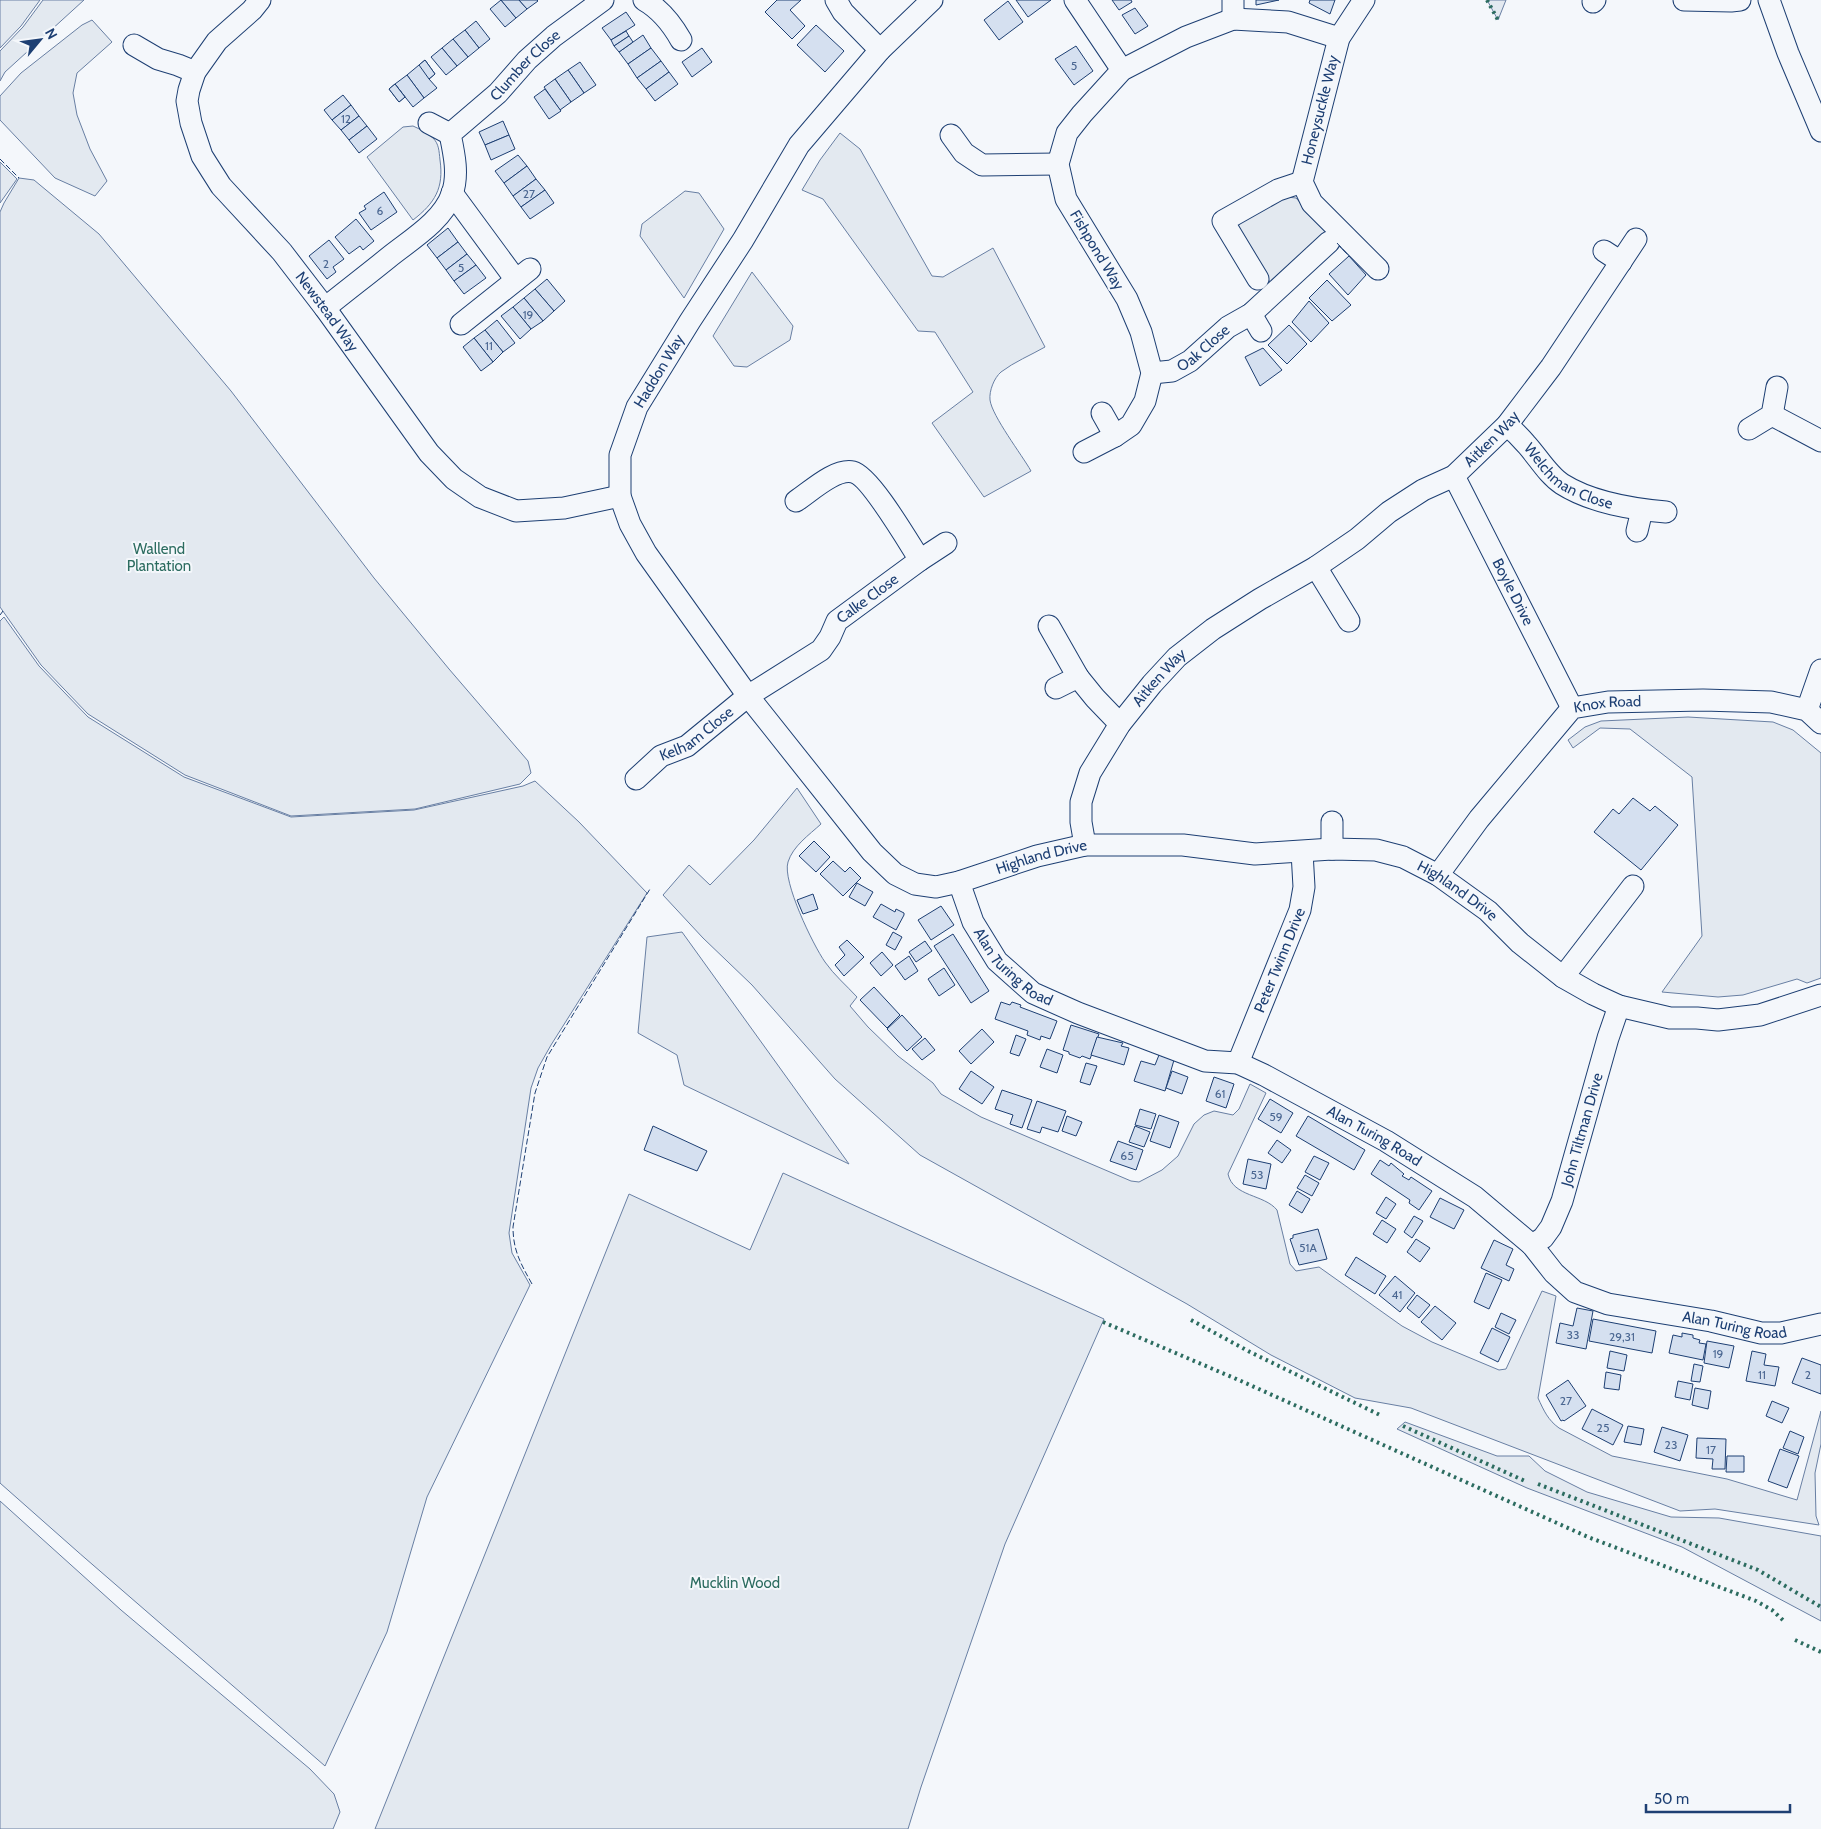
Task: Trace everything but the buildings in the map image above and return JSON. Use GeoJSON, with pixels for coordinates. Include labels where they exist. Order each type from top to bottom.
{"type":"FeatureCollection","features":[{"type":"Feature","properties":{"kind":"street","name":"Newstead Way"},"geometry":{"type":"LineString","coordinates":[[260,0],[252,10],[217,41],[195,72],[187,101],[191,123],[202,156],[221,186],[282,252],[325,308],[429,453],[454,479],[480,497],[516,511],[564,508],[620,496]]}},
{"type":"Feature","properties":{"kind":"street","name":"Clumber Close"},"geometry":{"type":"LineString","coordinates":[[450,134],[498,93],[527,60],[554,36],[603,0]]}},
{"type":"Feature","properties":{"kind":"street"},"geometry":{"type":"LineString","coordinates":[[644,0],[653,5],[674,27],[681,40]]}},
{"type":"Feature","properties":{"kind":"street"},"geometry":{"type":"LineString","coordinates":[[836,0],[843,12],[880,50]]}},
{"type":"Feature","properties":{"kind":"street","name":"Haddon Way"},"geometry":{"type":"LineString","coordinates":[[804,767],[748,696],[646,553],[630,524],[620,496],[620,455],[637,407],[743,240],[800,145],[880,50],[932,0]]}},
{"type":"Feature","properties":{"kind":"street"},"geometry":{"type":"LineString","coordinates":[[1075,0],[1122,70]]}},
{"type":"Feature","properties":{"kind":"street","name":"Honeysuckle Way"},"geometry":{"type":"LineString","coordinates":[[1364,0],[1339,38],[1302,182],[1312,203],[1378,269]]}},
{"type":"Feature","properties":{"kind":"street"},"geometry":{"type":"LineString","coordinates":[[1684,0],[1740,0]]}},
{"type":"Feature","properties":{"kind":"street"},"geometry":{"type":"LineString","coordinates":[[1769,0],[1788,53],[1821,131]]}},
{"type":"Feature","properties":{"kind":"street","name":"Honeysuckle Way"},"geometry":{"type":"LineString","coordinates":[[1122,70],[1186,37],[1233,9],[1288,22],[1339,38]]}},
{"type":"Feature","properties":{"kind":"street"},"geometry":{"type":"LineString","coordinates":[[134,45],[158,59],[178,64],[195,72]]}},
{"type":"Feature","properties":{"kind":"street","name":"Fishpond Way"},"geometry":{"type":"LineString","coordinates":[[1084,452],[1115,436],[1131,424],[1145,401],[1152,372],[1142,332],[1127,299],[1066,199],[1058,164],[1067,133],[1122,70]]}},
{"type":"Feature","properties":{"kind":"street"},"geometry":{"type":"LineString","coordinates":[[325,308],[424,229],[444,210],[452,193],[455,178],[455,157],[450,134],[429,123]]}},
{"type":"Feature","properties":{"kind":"street"},"geometry":{"type":"LineString","coordinates":[[951,135],[980,173],[1058,164]]}},
{"type":"Feature","properties":{"kind":"street","name":"Honeysuckle Way"},"geometry":{"type":"LineString","coordinates":[[1258,279],[1223,221],[1278,190],[1302,182]]}},
{"type":"Feature","properties":{"kind":"street"},"geometry":{"type":"LineString","coordinates":[[452,193],[523,275],[461,324]]}},
{"type":"Feature","properties":{"kind":"street","name":"Oak Close"},"geometry":{"type":"LineString","coordinates":[[1152,372],[1172,371],[1190,361],[1228,327],[1256,322],[1329,242]]}},
{"type":"Feature","properties":{"kind":"street","name":"Aitken Way"},"geometry":{"type":"LineString","coordinates":[[1085,845],[1081,822],[1081,802],[1090,773],[1120,724],[1177,657],[1221,624],[1316,567],[1357,539],[1389,512],[1416,494],[1454,476],[1507,425],[1551,367],[1623,250]]}},
{"type":"Feature","properties":{"kind":"street"},"geometry":{"type":"LineString","coordinates":[[1749,429],[1772,415],[1778,386]]}},
{"type":"Feature","properties":{"kind":"street"},"geometry":{"type":"LineString","coordinates":[[1102,413],[1115,436]]}},
{"type":"Feature","properties":{"kind":"street"},"geometry":{"type":"LineString","coordinates":[[1772,415],[1821,441]]}},
{"type":"Feature","properties":{"kind":"street","name":"Welchman Close"},"geometry":{"type":"LineString","coordinates":[[1507,425],[1527,444],[1542,464],[1562,484],[1592,498],[1642,510],[1666,512]]}},
{"type":"Feature","properties":{"kind":"street"},"geometry":{"type":"LineString","coordinates":[[796,501],[827,479],[842,472],[854,472],[869,483],[920,560]]}},
{"type":"Feature","properties":{"kind":"street","name":"Boyle Drive"},"geometry":{"type":"LineString","coordinates":[[1454,476],[1572,708]]}},
{"type":"Feature","properties":{"kind":"street"},"geometry":{"type":"LineString","coordinates":[[1637,531],[1642,510]]}},
{"type":"Feature","properties":{"kind":"street","name":"Calke Close"},"geometry":{"type":"LineString","coordinates":[[748,696],[821,650],[830,637],[837,621],[946,543]]}},
{"type":"Feature","properties":{"kind":"street"},"geometry":{"type":"LineString","coordinates":[[1316,567],[1349,621]]}},
{"type":"Feature","properties":{"kind":"street"},"geometry":{"type":"LineString","coordinates":[[1049,626],[1078,677],[1120,724]]}},
{"type":"Feature","properties":{"kind":"street"},"geometry":{"type":"LineString","coordinates":[[1814,716],[1821,670]]}},
{"type":"Feature","properties":{"kind":"street"},"geometry":{"type":"LineString","coordinates":[[1056,688],[1078,677]]}},
{"type":"Feature","properties":{"kind":"street","name":"Kelham Close"},"geometry":{"type":"LineString","coordinates":[[644,777],[661,756],[687,746],[748,696]]}},
{"type":"Feature","properties":{"kind":"street","name":"Knox Road"},"geometry":{"type":"LineString","coordinates":[[1438,875],[1479,819],[1572,708],[1608,702],[1703,700],[1771,702],[1814,716]]}},
{"type":"Feature","properties":{"kind":"street","name":"Highland Drive"},"geometry":{"type":"LineString","coordinates":[[804,767],[872,852],[895,874],[915,884],[936,887],[959,882],[1037,856],[1085,845],[1183,845],[1255,854],[1332,849],[1376,850],[1403,857],[1438,875],[1488,911],[1520,943],[1563,977],[1619,1006],[1670,1018],[1718,1020],[1760,1015],[1821,995]]}},
{"type":"Feature","properties":{"kind":"street"},"geometry":{"type":"LineString","coordinates":[[1332,822],[1332,849]]}},
{"type":"Feature","properties":{"kind":"street","name":"Peter Twinn Drive"},"geometry":{"type":"LineString","coordinates":[[1238,1063],[1300,910],[1304,887],[1302,852]]}},
{"type":"Feature","properties":{"kind":"street","name":"Alan Turing Road"},"geometry":{"type":"LineString","coordinates":[[959,882],[973,922],[997,961],[1033,993],[1078,1013],[1205,1061],[1238,1063],[1264,1075],[1386,1141],[1475,1197],[1532,1245],[1554,1273],[1575,1292],[1608,1304],[1711,1321],[1761,1333],[1781,1333],[1821,1324]]}},
{"type":"Feature","properties":{"kind":"street"},"geometry":{"type":"LineString","coordinates":[[1563,977],[1633,886]]}},
{"type":"Feature","properties":{"kind":"street","name":"John Tiltman Drive"},"geometry":{"type":"LineString","coordinates":[[1532,1245],[1542,1238],[1551,1227],[1562,1201],[1608,1038],[1619,1006]]}},
{"type":"Feature","properties":{"kind":"green space"},"geometry":{"type":"Polygon","coordinates":[[[0,0],[40,0],[21,26],[0,48],[0,0]]]}},
{"type":"Feature","properties":{"kind":"green space"},"geometry":{"type":"Polygon","coordinates":[[[43,0],[84,0],[5,72],[0,81],[0,51],[23,27],[43,0]]]}},
{"type":"Feature","properties":{"kind":"green space"},"geometry":{"type":"Polygon","coordinates":[[[1487,0],[1506,0],[1498,20],[1487,0]]]}},
{"type":"Feature","properties":{"kind":"green space"},"geometry":{"type":"Polygon","coordinates":[[[92,20],[112,42],[77,73],[73,93],[77,115],[90,149],[107,181],[95,196],[55,178],[0,120],[0,96],[21,73],[82,25],[92,20]]]}},
{"type":"Feature","properties":{"kind":"green space"},"geometry":{"type":"Polygon","coordinates":[[[413,126],[435,140],[438,148],[441,179],[432,201],[413,220],[367,157],[403,127],[413,126]]]}},
{"type":"Feature","properties":{"kind":"green space"},"geometry":{"type":"Polygon","coordinates":[[[840,133],[860,149],[932,276],[943,277],[993,248],[1045,347],[1001,372],[993,385],[990,393],[992,407],[1001,425],[1031,471],[984,497],[932,423],[973,392],[935,332],[918,331],[823,199],[802,190],[820,160],[840,133]]]}},
{"type":"Feature","properties":{"kind":"green space"},"geometry":{"type":"Polygon","coordinates":[[[0,162],[17,179],[0,203],[0,162]]]}},
{"type":"Feature","properties":{"kind":"green space","name":"Wallend Plantation"},"geometry":{"type":"Polygon","coordinates":[[[19,178],[34,180],[99,234],[231,391],[374,578],[528,761],[531,773],[520,784],[415,809],[291,816],[185,775],[88,714],[41,665],[0,607],[0,212],[19,178]]]}},
{"type":"Feature","properties":{"kind":"green space"},"geometry":{"type":"Polygon","coordinates":[[[685,191],[699,193],[724,229],[684,298],[640,236],[642,224],[685,191]]]}},
{"type":"Feature","properties":{"kind":"green space"},"geometry":{"type":"Polygon","coordinates":[[[1296,198],[1327,232],[1270,282],[1237,231],[1239,224],[1277,199],[1296,198]]]}},
{"type":"Feature","properties":{"kind":"green space"},"geometry":{"type":"Polygon","coordinates":[[[752,272],[793,326],[790,340],[747,367],[734,366],[713,336],[752,272]]]}},
{"type":"Feature","properties":{"kind":"green space"},"geometry":{"type":"Polygon","coordinates":[[[4,617],[39,666],[88,717],[184,777],[291,817],[414,810],[523,786],[535,781],[579,822],[647,893],[538,1068],[531,1088],[509,1233],[512,1253],[530,1285],[427,1497],[387,1632],[325,1766],[0,1483],[0,621],[4,617]]]}},
{"type":"Feature","properties":{"kind":"green space"},"geometry":{"type":"Polygon","coordinates":[[[1688,717],[1773,722],[1793,730],[1821,753],[1821,978],[1807,983],[1797,979],[1743,995],[1718,997],[1662,992],[1702,936],[1692,777],[1630,729],[1600,728],[1573,748],[1568,740],[1585,727],[1601,721],[1688,717]]]}},
{"type":"Feature","properties":{"kind":"green space"},"geometry":{"type":"Polygon","coordinates":[[[797,788],[821,824],[797,846],[788,862],[787,871],[794,898],[806,928],[825,962],[857,997],[850,1006],[868,1027],[898,1056],[933,1083],[941,1094],[981,1117],[1131,1181],[1139,1182],[1162,1170],[1178,1156],[1194,1124],[1204,1115],[1214,1111],[1233,1115],[1239,1109],[1250,1084],[1266,1093],[1228,1174],[1236,1187],[1265,1201],[1277,1210],[1290,1264],[1296,1271],[1319,1267],[1402,1326],[1432,1342],[1499,1370],[1506,1369],[1542,1291],[1556,1296],[1538,1398],[1544,1411],[1555,1425],[1612,1456],[1727,1479],[1797,1500],[1821,1411],[1821,1444],[1815,1473],[1816,1516],[1819,1525],[1715,1509],[1680,1511],[1411,1408],[1355,1398],[1271,1355],[1187,1304],[920,1155],[835,1079],[752,985],[703,938],[663,895],[689,865],[710,885],[754,840],[797,788]]]}},
{"type":"Feature","properties":{"kind":"green space"},"geometry":{"type":"Polygon","coordinates":[[[682,932],[849,1164],[684,1085],[677,1055],[638,1033],[647,937],[682,932]]]}},
{"type":"Feature","properties":{"kind":"green space","name":"Mucklin Wood"},"geometry":{"type":"Polygon","coordinates":[[[783,1173],[1104,1319],[1005,1544],[908,1829],[375,1829],[629,1194],[750,1250],[783,1173]]]}},
{"type":"Feature","properties":{"kind":"green space"},"geometry":{"type":"Polygon","coordinates":[[[1405,1422],[1497,1456],[1529,1456],[1545,1471],[1587,1492],[1671,1517],[1719,1518],[1821,1536],[1821,1621],[1682,1547],[1527,1488],[1397,1429],[1405,1422]]]}},
{"type":"Feature","properties":{"kind":"green space"},"geometry":{"type":"Polygon","coordinates":[[[0,1501],[121,1610],[310,1769],[334,1794],[340,1812],[333,1829],[0,1829],[0,1501]]]}},
{"type":"Feature","properties":{"kind":"hedge"},"geometry":{"type":"LineString","coordinates":[[1487,0],[1498,20]]}},
{"type":"Feature","properties":{"kind":"hedge"},"geometry":{"type":"LineString","coordinates":[[1191,1320],[1250,1352],[1382,1416]]}},
{"type":"Feature","properties":{"kind":"hedge"},"geometry":{"type":"LineString","coordinates":[[1103,1322],[1241,1381],[1588,1537],[1756,1601],[1772,1610],[1785,1622]]}},
{"type":"Feature","properties":{"kind":"hedge"},"geometry":{"type":"LineString","coordinates":[[1403,1426],[1525,1481]]}},
{"type":"Feature","properties":{"kind":"hedge"},"geometry":{"type":"LineString","coordinates":[[1538,1484],[1758,1570],[1821,1607]]}},
{"type":"Feature","properties":{"kind":"hedge"},"geometry":{"type":"LineString","coordinates":[[1795,1640],[1821,1652]]}},
{"type":"Feature","properties":{"kind":"fence"},"geometry":{"type":"LineString","coordinates":[[0,159],[19,178]]}},
{"type":"Feature","properties":{"kind":"fence"},"geometry":{"type":"LineString","coordinates":[[1337,243],[1347,254]]}},
{"type":"Feature","properties":{"kind":"fence"},"geometry":{"type":"LineString","coordinates":[[0,615],[3,611]]}},
{"type":"Feature","properties":{"kind":"fence"},"geometry":{"type":"LineString","coordinates":[[532,1284],[516,1250],[513,1227],[535,1093],[547,1057],[650,889]]}}]}
